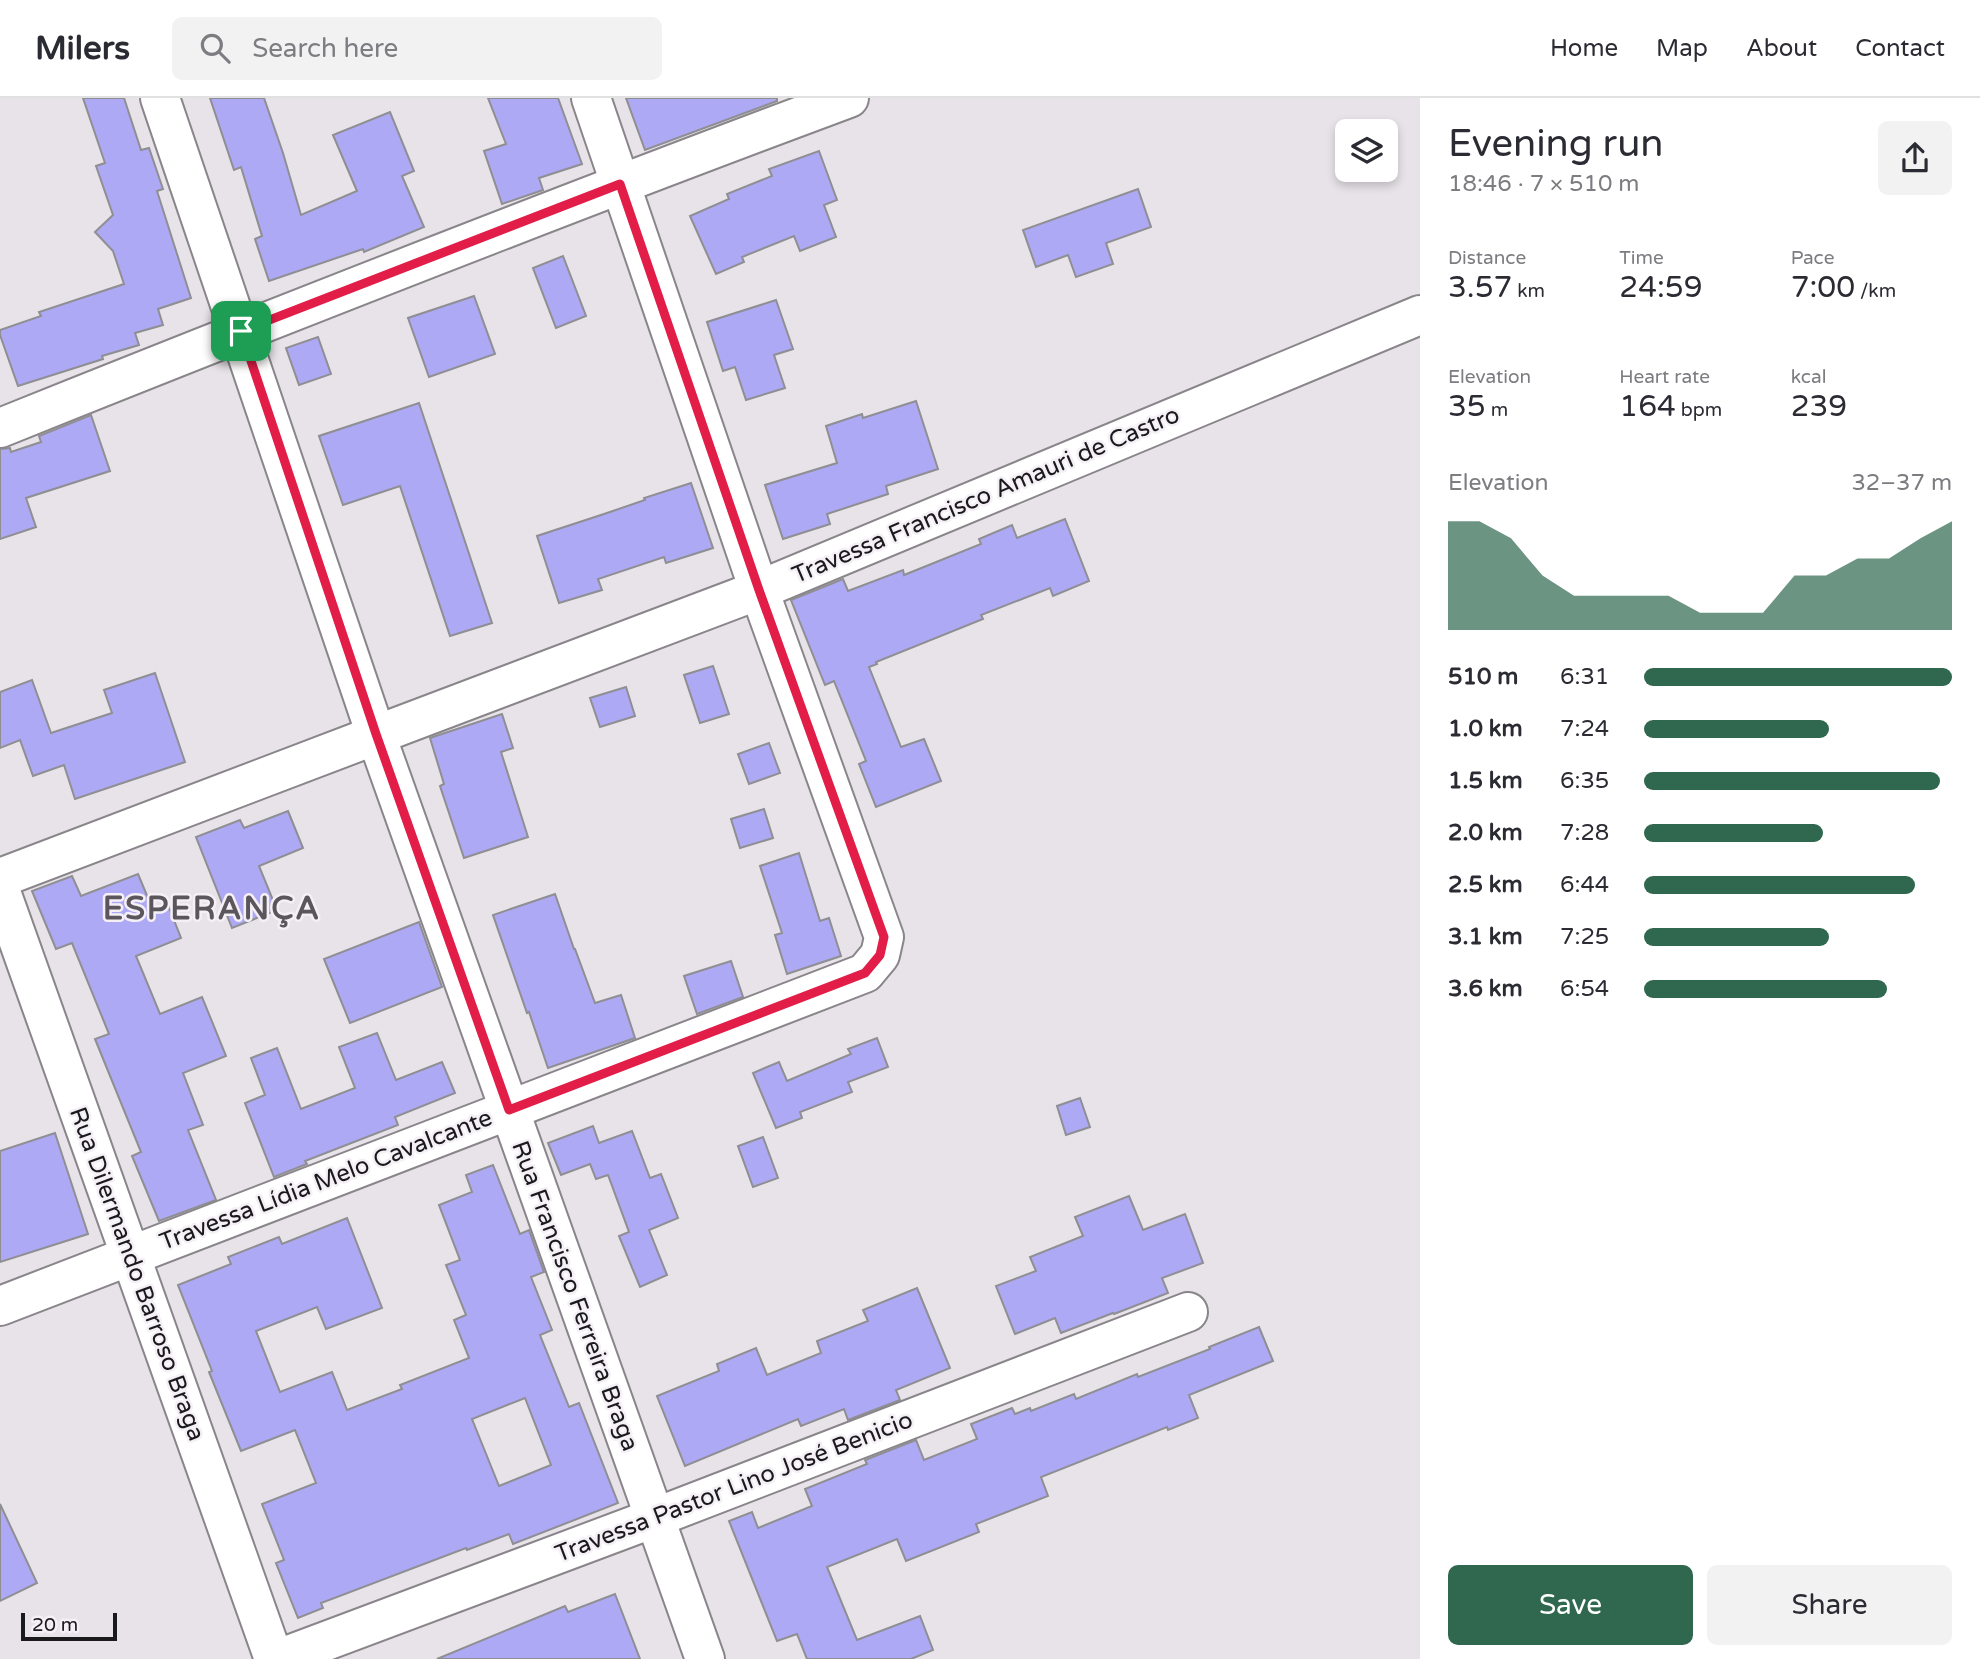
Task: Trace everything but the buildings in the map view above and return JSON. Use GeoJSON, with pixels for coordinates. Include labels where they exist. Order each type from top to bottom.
{"type":"FeatureCollection","features":[{"type":"Feature","properties":{"kind":"street","name":"Rua Francisco Ferreira Braga"},"geometry":{"type":"LineString","coordinates":[[160,98],[376,734],[705,1659]]}},
{"type":"Feature","properties":{"kind":"street"},"geometry":{"type":"LineString","coordinates":[[591,98],[759,590]]}},
{"type":"Feature","properties":{"kind":"street"},"geometry":{"type":"LineString","coordinates":[[0,428],[241,331],[849,98]]}},
{"type":"Feature","properties":{"kind":"street","name":"Travessa Francisco Amauri de Castro"},"geometry":{"type":"LineString","coordinates":[[0,878],[759,590],[1420,315]]}},
{"type":"Feature","properties":{"kind":"street","name":"Travessa Lídia Melo Cavalcante"},"geometry":{"type":"LineString","coordinates":[[0,1306],[865,973],[880,955],[884,937],[759,590]]}},
{"type":"Feature","properties":{"kind":"street","name":"Rua Dilermando Barroso Braga"},"geometry":{"type":"LineString","coordinates":[[0,889],[276,1659]]}},
{"type":"Feature","properties":{"kind":"street","name":"Travessa Pastor Lino José Benicio"},"geometry":{"type":"LineString","coordinates":[[276,1659],[654,1518],[1188,1312]]}},
{"type":"Feature","properties":{"kind":"district","name":"ESPERANÇA"},"geometry":{"type":"Point","coordinates":[212,909]}},
{"type":"Feature","properties":{"kind":"route"},"geometry":{"type":"LineString","coordinates":[[620,184],[759,590],[884,937],[880,955],[865,973],[509,1110],[376,734],[241,331],[620,184]]}}]}
